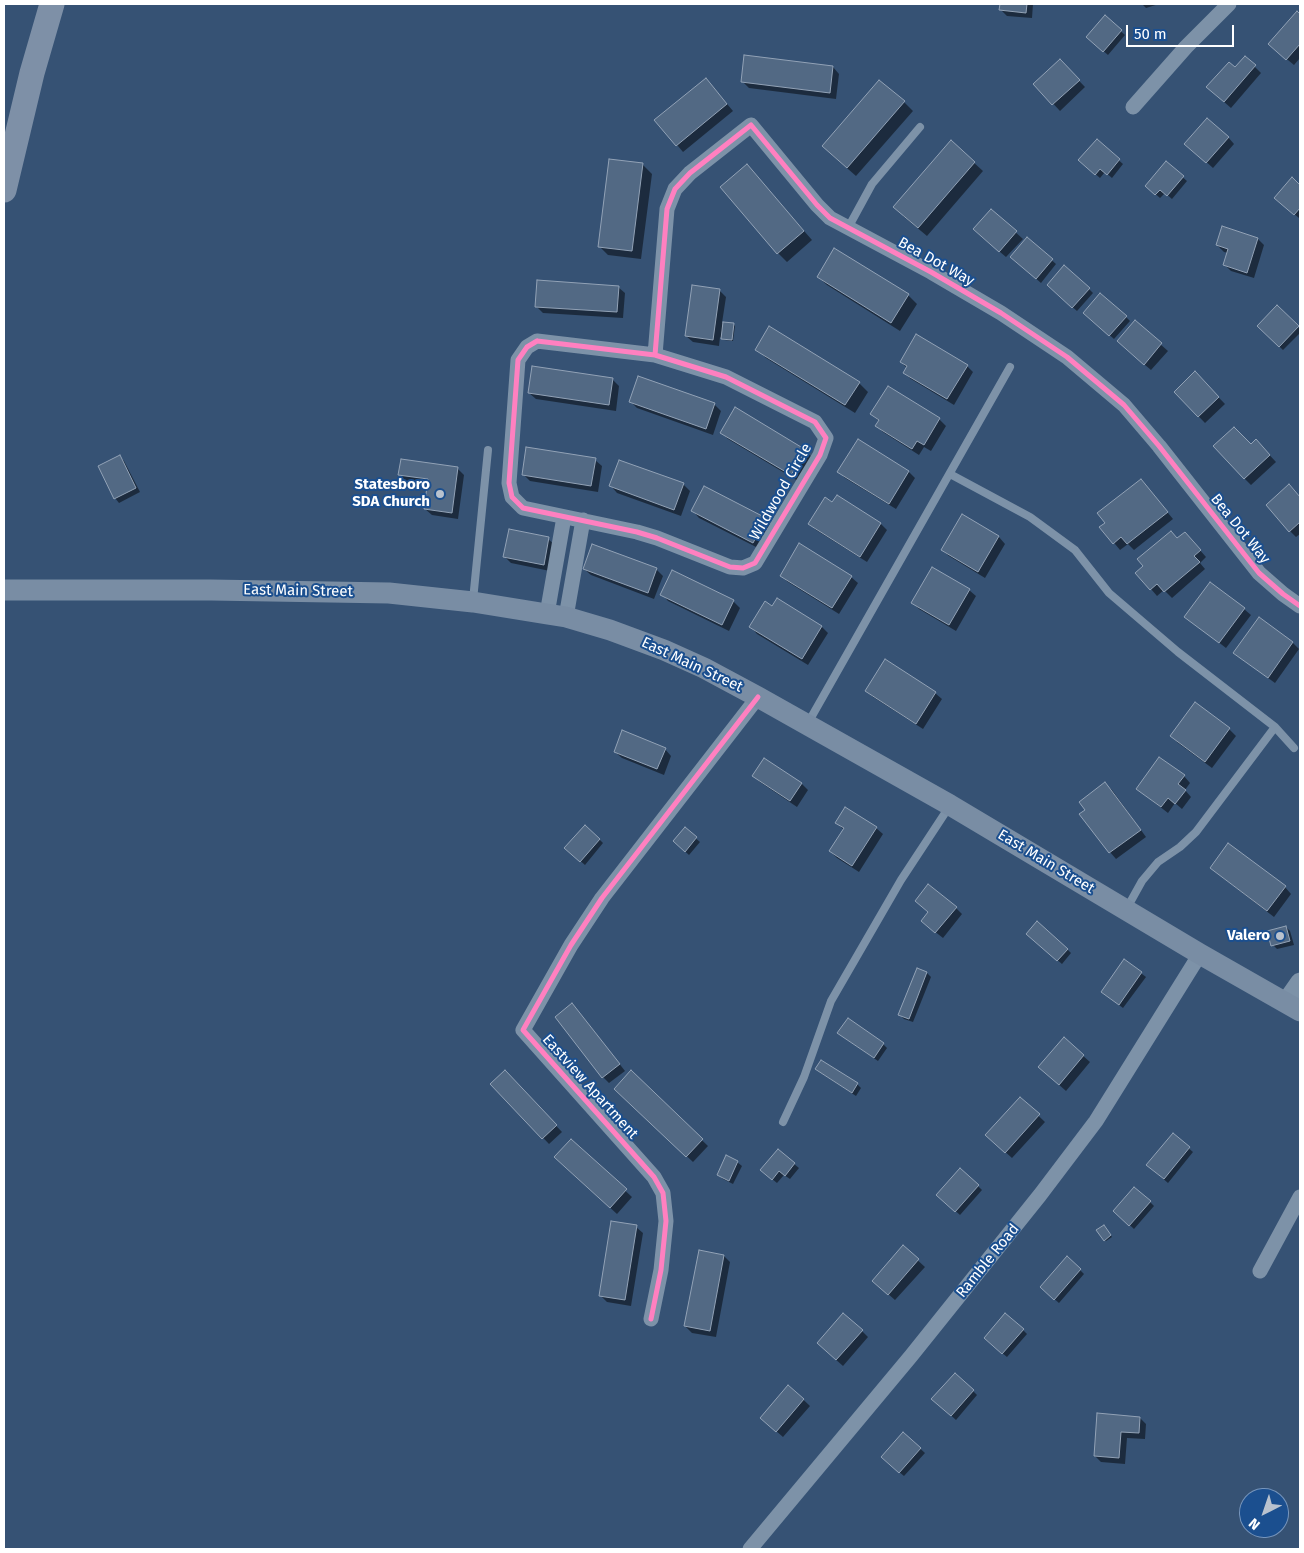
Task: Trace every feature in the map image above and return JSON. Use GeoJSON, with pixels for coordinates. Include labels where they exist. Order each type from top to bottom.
{"type":"FeatureCollection","features":[{"type":"Feature","properties":{"kind":"highway"},"geometry":{"type":"LineString","coordinates":[[4,190],[32,73],[52,4]]}},
{"type":"Feature","properties":{"kind":"main road","name":"East Main Street"},"geometry":{"type":"LineString","coordinates":[[4,590],[211,590],[389,593],[473,602],[556,615],[610,630],[664,650],[704,668],[807,724],[950,805],[1200,954],[1293,1007]]}},
{"type":"Feature","properties":{"kind":"street"},"geometry":{"type":"LineString","coordinates":[[1133,106],[1186,47],[1229,4]]}},
{"type":"Feature","properties":{"kind":"street","name":"Bea Dot Way"},"geometry":{"type":"LineString","coordinates":[[655,355],[667,209],[675,189],[690,173],[751,125],[830,218],[931,272],[993,308],[1067,357],[1124,405],[1159,446],[1259,573],[1300,606]]}},
{"type":"Feature","properties":{"kind":"street","name":"Wildwood Circle"},"geometry":{"type":"LineString","coordinates":[[537,342],[655,355],[726,377],[815,422],[826,438],[820,455],[755,562],[743,568],[730,567],[658,538],[523,508],[512,497],[509,483],[518,360],[526,348],[537,342]]}},
{"type":"Feature","properties":{"kind":"street"},"geometry":{"type":"LineString","coordinates":[[556,615],[564,517]]}},
{"type":"Feature","properties":{"kind":"street"},"geometry":{"type":"LineString","coordinates":[[556,615],[583,520]]}},
{"type":"Feature","properties":{"kind":"street","name":"Eastview Apartment"},"geometry":{"type":"LineString","coordinates":[[651,1319],[661,1270],[666,1221],[663,1193],[654,1176],[523,1030],[571,945],[602,898],[758,697]]}},
{"type":"Feature","properties":{"kind":"street","name":"Ramble Road"},"geometry":{"type":"LineString","coordinates":[[750,1549],[917,1349],[1040,1195],[1096,1121],[1200,954]]}},
{"type":"Feature","properties":{"kind":"street"},"geometry":{"type":"LineString","coordinates":[[1293,1007],[1300,982]]}},
{"type":"Feature","properties":{"kind":"street"},"geometry":{"type":"LineString","coordinates":[[1260,1271],[1300,1197]]}},
{"type":"Feature","properties":{"kind":"lane"},"geometry":{"type":"LineString","coordinates":[[848,228],[872,184],[920,127]]}},
{"type":"Feature","properties":{"kind":"lane"},"geometry":{"type":"LineString","coordinates":[[807,724],[1010,367]]}},
{"type":"Feature","properties":{"kind":"lane"},"geometry":{"type":"LineString","coordinates":[[473,602],[488,450]]}},
{"type":"Feature","properties":{"kind":"lane"},"geometry":{"type":"LineString","coordinates":[[950,474],[1030,517],[1075,550],[1110,593],[1178,652],[1276,727],[1294,748]]}},
{"type":"Feature","properties":{"kind":"lane"},"geometry":{"type":"LineString","coordinates":[[1126,909],[1142,881],[1158,862],[1180,847],[1196,832],[1276,727]]}},
{"type":"Feature","properties":{"kind":"lane"},"geometry":{"type":"LineString","coordinates":[[783,1122],[804,1077],[831,1001],[901,880],[950,805]]}},
{"type":"Feature","properties":{"kind":"building"},"geometry":{"type":"Polygon","coordinates":[[[1000,4],[1027,4],[1026,13],[999,10],[1000,4]]]}},
{"type":"Feature","properties":{"kind":"building"},"geometry":{"type":"Polygon","coordinates":[[[1297,11],[1300,14],[1300,44],[1286,60],[1268,44],[1297,11]]]}},
{"type":"Feature","properties":{"kind":"building"},"geometry":{"type":"Polygon","coordinates":[[[1105,15],[1122,30],[1103,52],[1086,37],[1105,15]]]}},
{"type":"Feature","properties":{"kind":"building"},"geometry":{"type":"Polygon","coordinates":[[[744,55],[833,66],[830,93],[741,82],[744,55]]]}},
{"type":"Feature","properties":{"kind":"building"},"geometry":{"type":"Polygon","coordinates":[[[1245,56],[1256,65],[1224,102],[1206,87],[1229,62],[1235,67],[1245,56]]]}},
{"type":"Feature","properties":{"kind":"building"},"geometry":{"type":"Polygon","coordinates":[[[1060,59],[1080,80],[1052,105],[1033,84],[1060,59]]]}},
{"type":"Feature","properties":{"kind":"building"},"geometry":{"type":"Polygon","coordinates":[[[706,78],[727,104],[676,146],[654,120],[706,78]]]}},
{"type":"Feature","properties":{"kind":"building"},"geometry":{"type":"Polygon","coordinates":[[[879,80],[905,101],[847,168],[822,146],[879,80]]]}},
{"type":"Feature","properties":{"kind":"building"},"geometry":{"type":"Polygon","coordinates":[[[1207,118],[1229,137],[1206,163],[1184,144],[1207,118]]]}},
{"type":"Feature","properties":{"kind":"building"},"geometry":{"type":"Polygon","coordinates":[[[1097,139],[1120,159],[1107,175],[1100,169],[1095,175],[1078,160],[1097,139]]]}},
{"type":"Feature","properties":{"kind":"building"},"geometry":{"type":"Polygon","coordinates":[[[951,140],[975,162],[918,228],[893,207],[951,140]]]}},
{"type":"Feature","properties":{"kind":"building"},"geometry":{"type":"Polygon","coordinates":[[[609,159],[643,163],[632,251],[598,247],[609,159]]]}},
{"type":"Feature","properties":{"kind":"building"},"geometry":{"type":"Polygon","coordinates":[[[1166,161],[1184,176],[1167,196],[1160,190],[1155,195],[1145,186],[1166,161]]]}},
{"type":"Feature","properties":{"kind":"building"},"geometry":{"type":"Polygon","coordinates":[[[747,164],[804,231],[777,254],[720,187],[747,164]]]}},
{"type":"Feature","properties":{"kind":"building"},"geometry":{"type":"Polygon","coordinates":[[[1292,177],[1300,185],[1300,208],[1294,215],[1274,198],[1292,177]]]}},
{"type":"Feature","properties":{"kind":"building"},"geometry":{"type":"Polygon","coordinates":[[[991,209],[1017,231],[999,252],[973,229],[991,209]]]}},
{"type":"Feature","properties":{"kind":"building"},"geometry":{"type":"Polygon","coordinates":[[[1222,226],[1258,238],[1247,273],[1223,265],[1228,249],[1216,245],[1222,226]]]}},
{"type":"Feature","properties":{"kind":"building"},"geometry":{"type":"Polygon","coordinates":[[[1027,237],[1053,259],[1036,279],[1010,257],[1027,237]]]}},
{"type":"Feature","properties":{"kind":"building"},"geometry":{"type":"Polygon","coordinates":[[[834,248],[909,294],[891,323],[817,277],[834,248]]]}},
{"type":"Feature","properties":{"kind":"building"},"geometry":{"type":"Polygon","coordinates":[[[1064,265],[1090,288],[1072,308],[1047,285],[1064,265]]]}},
{"type":"Feature","properties":{"kind":"building"},"geometry":{"type":"Polygon","coordinates":[[[537,280],[619,286],[617,312],[535,307],[537,280]]]}},
{"type":"Feature","properties":{"kind":"building"},"geometry":{"type":"Polygon","coordinates":[[[692,285],[720,289],[713,340],[685,336],[692,285]]]}},
{"type":"Feature","properties":{"kind":"building"},"geometry":{"type":"Polygon","coordinates":[[[1100,293],[1127,316],[1109,336],[1083,313],[1100,293]]]}},
{"type":"Feature","properties":{"kind":"building"},"geometry":{"type":"Polygon","coordinates":[[[1277,305],[1299,326],[1279,347],[1257,326],[1277,305]]]}},
{"type":"Feature","properties":{"kind":"building"},"geometry":{"type":"Polygon","coordinates":[[[1135,320],[1162,343],[1144,365],[1117,341],[1135,320]]]}},
{"type":"Feature","properties":{"kind":"building"},"geometry":{"type":"Polygon","coordinates":[[[723,322],[734,323],[732,340],[721,339],[723,322]]]}},
{"type":"Feature","properties":{"kind":"building"},"geometry":{"type":"Polygon","coordinates":[[[769,326],[860,382],[845,405],[755,350],[769,326]]]}},
{"type":"Feature","properties":{"kind":"building"},"geometry":{"type":"Polygon","coordinates":[[[916,334],[968,365],[947,399],[903,373],[907,366],[900,362],[916,334]]]}},
{"type":"Feature","properties":{"kind":"building"},"geometry":{"type":"Polygon","coordinates":[[[532,366],[613,378],[609,405],[528,393],[532,366]]]}},
{"type":"Feature","properties":{"kind":"building"},"geometry":{"type":"Polygon","coordinates":[[[1195,371],[1219,397],[1198,417],[1174,392],[1195,371]]]}},
{"type":"Feature","properties":{"kind":"building"},"geometry":{"type":"Polygon","coordinates":[[[638,376],[715,403],[706,429],[629,402],[638,376]]]}},
{"type":"Feature","properties":{"kind":"building"},"geometry":{"type":"Polygon","coordinates":[[[888,386],[940,418],[924,445],[917,441],[912,449],[875,426],[879,420],[870,414],[888,386]]]}},
{"type":"Feature","properties":{"kind":"building"},"geometry":{"type":"Polygon","coordinates":[[[735,407],[806,450],[791,475],[720,433],[735,407]]]}},
{"type":"Feature","properties":{"kind":"building"},"geometry":{"type":"Polygon","coordinates":[[[1234,427],[1251,444],[1256,439],[1270,455],[1244,479],[1213,446],[1234,427]]]}},
{"type":"Feature","properties":{"kind":"building"},"geometry":{"type":"Polygon","coordinates":[[[858,439],[909,471],[889,504],[837,472],[858,439]]]}},
{"type":"Feature","properties":{"kind":"building"},"geometry":{"type":"Polygon","coordinates":[[[526,447],[596,458],[591,486],[522,475],[526,447]]]}},
{"type":"Feature","properties":{"kind":"building"},"geometry":{"type":"Polygon","coordinates":[[[120,455],[136,488],[114,499],[98,466],[120,455]]]}},
{"type":"Feature","properties":{"kind":"building","name":"Statesboro SDA Church"},"geometry":{"type":"Polygon","coordinates":[[[401,459],[458,467],[452,513],[424,509],[428,479],[398,475],[401,459]]]}},
{"type":"Feature","properties":{"kind":"building"},"geometry":{"type":"Polygon","coordinates":[[[619,460],[684,483],[674,510],[609,486],[619,460]]]}},
{"type":"Feature","properties":{"kind":"building"},"geometry":{"type":"Polygon","coordinates":[[[1141,479],[1168,512],[1127,544],[1121,537],[1113,544],[1099,527],[1105,523],[1097,513],[1141,479]]]}},
{"type":"Feature","properties":{"kind":"building"},"geometry":{"type":"Polygon","coordinates":[[[1289,484],[1300,497],[1300,522],[1289,532],[1266,505],[1289,484]]]}},
{"type":"Feature","properties":{"kind":"building"},"geometry":{"type":"Polygon","coordinates":[[[704,486],[766,518],[753,543],[691,511],[704,486]]]}},
{"type":"Feature","properties":{"kind":"building"},"geometry":{"type":"Polygon","coordinates":[[[837,495],[881,523],[860,557],[808,524],[825,497],[832,502],[837,495]]]}},
{"type":"Feature","properties":{"kind":"building"},"geometry":{"type":"Polygon","coordinates":[[[962,514],[999,536],[978,572],[941,550],[962,514]]]}},
{"type":"Feature","properties":{"kind":"building"},"geometry":{"type":"Polygon","coordinates":[[[509,529],[549,537],[544,565],[503,557],[509,529]]]}},
{"type":"Feature","properties":{"kind":"building"},"geometry":{"type":"Polygon","coordinates":[[[1171,531],[1177,538],[1185,532],[1201,550],[1194,556],[1200,562],[1164,592],[1157,584],[1150,590],[1135,573],[1143,566],[1137,559],[1171,531]]]}},
{"type":"Feature","properties":{"kind":"building"},"geometry":{"type":"Polygon","coordinates":[[[799,543],[852,576],[832,608],[780,576],[799,543]]]}},
{"type":"Feature","properties":{"kind":"building"},"geometry":{"type":"Polygon","coordinates":[[[592,544],[657,568],[648,593],[583,569],[592,544]]]}},
{"type":"Feature","properties":{"kind":"building"},"geometry":{"type":"Polygon","coordinates":[[[932,567],[970,589],[949,625],[911,603],[932,567]]]}},
{"type":"Feature","properties":{"kind":"building"},"geometry":{"type":"Polygon","coordinates":[[[672,570],[734,600],[722,625],[660,595],[672,570]]]}},
{"type":"Feature","properties":{"kind":"building"},"geometry":{"type":"Polygon","coordinates":[[[1210,582],[1245,608],[1219,643],[1184,617],[1210,582]]]}},
{"type":"Feature","properties":{"kind":"building"},"geometry":{"type":"Polygon","coordinates":[[[777,598],[822,626],[802,659],[749,627],[765,601],[772,606],[777,598]]]}},
{"type":"Feature","properties":{"kind":"building"},"geometry":{"type":"Polygon","coordinates":[[[1259,617],[1293,642],[1268,678],[1233,653],[1259,617]]]}},
{"type":"Feature","properties":{"kind":"building"},"geometry":{"type":"Polygon","coordinates":[[[885,659],[936,692],[916,724],[865,691],[885,659]]]}},
{"type":"Feature","properties":{"kind":"building"},"geometry":{"type":"Polygon","coordinates":[[[1195,702],[1230,728],[1205,762],[1170,736],[1195,702]]]}},
{"type":"Feature","properties":{"kind":"building"},"geometry":{"type":"Polygon","coordinates":[[[622,730],[666,748],[657,769],[614,752],[622,730]]]}},
{"type":"Feature","properties":{"kind":"building"},"geometry":{"type":"Polygon","coordinates":[[[1159,757],[1185,775],[1178,784],[1186,790],[1175,804],[1168,798],[1161,807],[1136,789],[1159,757]]]}},
{"type":"Feature","properties":{"kind":"building"},"geometry":{"type":"Polygon","coordinates":[[[764,758],[802,783],[790,801],[752,776],[764,758]]]}},
{"type":"Feature","properties":{"kind":"building"},"geometry":{"type":"Polygon","coordinates":[[[1105,782],[1141,830],[1109,853],[1079,814],[1085,810],[1079,802],[1105,782]]]}},
{"type":"Feature","properties":{"kind":"building"},"geometry":{"type":"Polygon","coordinates":[[[845,807],[877,827],[852,866],[829,851],[844,828],[835,823],[845,807]]]}},
{"type":"Feature","properties":{"kind":"building"},"geometry":{"type":"Polygon","coordinates":[[[585,825],[600,839],[580,862],[564,848],[585,825]]]}},
{"type":"Feature","properties":{"kind":"building"},"geometry":{"type":"Polygon","coordinates":[[[685,827],[697,837],[685,852],[673,841],[685,827]]]}},
{"type":"Feature","properties":{"kind":"building"},"geometry":{"type":"Polygon","coordinates":[[[1228,843],[1286,886],[1267,911],[1210,868],[1228,843]]]}},
{"type":"Feature","properties":{"kind":"building"},"geometry":{"type":"Polygon","coordinates":[[[928,884],[957,907],[935,933],[921,921],[928,912],[915,901],[928,884]]]}},
{"type":"Feature","properties":{"kind":"building"},"geometry":{"type":"Polygon","coordinates":[[[1037,921],[1068,949],[1057,961],[1026,934],[1037,921]]]}},
{"type":"Feature","properties":{"kind":"building"},"geometry":{"type":"Polygon","coordinates":[[[1286,926],[1290,941],[1271,946],[1267,931],[1286,926]]]}},
{"type":"Feature","properties":{"kind":"building"},"geometry":{"type":"Polygon","coordinates":[[[1124,959],[1142,972],[1119,1005],[1101,992],[1124,959]]]}},
{"type":"Feature","properties":{"kind":"building"},"geometry":{"type":"Polygon","coordinates":[[[917,968],[927,972],[909,1019],[898,1015],[917,968]]]}},
{"type":"Feature","properties":{"kind":"building"},"geometry":{"type":"Polygon","coordinates":[[[572,1003],[620,1064],[602,1078],[555,1017],[572,1003]]]}},
{"type":"Feature","properties":{"kind":"building"},"geometry":{"type":"Polygon","coordinates":[[[848,1018],[884,1043],[874,1058],[837,1033],[848,1018]]]}},
{"type":"Feature","properties":{"kind":"building"},"geometry":{"type":"Polygon","coordinates":[[[1064,1037],[1084,1055],[1059,1085],[1038,1067],[1064,1037]]]}},
{"type":"Feature","properties":{"kind":"building"},"geometry":{"type":"Polygon","coordinates":[[[821,1060],[858,1083],[852,1093],[815,1069],[821,1060]]]}},
{"type":"Feature","properties":{"kind":"building"},"geometry":{"type":"Polygon","coordinates":[[[505,1070],[557,1125],[542,1139],[490,1084],[505,1070]]]}},
{"type":"Feature","properties":{"kind":"building"},"geometry":{"type":"Polygon","coordinates":[[[631,1070],[703,1139],[686,1157],[614,1089],[631,1070]]]}},
{"type":"Feature","properties":{"kind":"building"},"geometry":{"type":"Polygon","coordinates":[[[1020,1097],[1040,1114],[1005,1153],[985,1135],[1020,1097]]]}},
{"type":"Feature","properties":{"kind":"building"},"geometry":{"type":"Polygon","coordinates":[[[1173,1133],[1190,1147],[1164,1179],[1146,1165],[1173,1133]]]}},
{"type":"Feature","properties":{"kind":"building"},"geometry":{"type":"Polygon","coordinates":[[[571,1139],[627,1189],[610,1208],[554,1157],[571,1139]]]}},
{"type":"Feature","properties":{"kind":"building"},"geometry":{"type":"Polygon","coordinates":[[[778,1149],[795,1163],[785,1176],[779,1171],[772,1180],[760,1170],[778,1149]]]}},
{"type":"Feature","properties":{"kind":"building"},"geometry":{"type":"Polygon","coordinates":[[[726,1155],[738,1161],[729,1181],[717,1175],[726,1155]]]}},
{"type":"Feature","properties":{"kind":"building"},"geometry":{"type":"Polygon","coordinates":[[[960,1168],[979,1185],[955,1212],[936,1195],[960,1168]]]}},
{"type":"Feature","properties":{"kind":"building"},"geometry":{"type":"Polygon","coordinates":[[[1134,1187],[1151,1201],[1129,1226],[1113,1211],[1134,1187]]]}},
{"type":"Feature","properties":{"kind":"building"},"geometry":{"type":"Polygon","coordinates":[[[611,1221],[637,1225],[625,1300],[599,1296],[611,1221]]]}},
{"type":"Feature","properties":{"kind":"building"},"geometry":{"type":"Polygon","coordinates":[[[1104,1225],[1111,1235],[1104,1241],[1096,1230],[1104,1225]]]}},
{"type":"Feature","properties":{"kind":"building"},"geometry":{"type":"Polygon","coordinates":[[[903,1245],[919,1259],[888,1295],[872,1281],[903,1245]]]}},
{"type":"Feature","properties":{"kind":"building"},"geometry":{"type":"Polygon","coordinates":[[[699,1250],[724,1255],[710,1331],[684,1326],[699,1250]]]}},
{"type":"Feature","properties":{"kind":"building"},"geometry":{"type":"Polygon","coordinates":[[[1067,1256],[1081,1269],[1054,1300],[1040,1287],[1067,1256]]]}},
{"type":"Feature","properties":{"kind":"building"},"geometry":{"type":"Polygon","coordinates":[[[843,1313],[863,1330],[836,1360],[817,1343],[843,1313]]]}},
{"type":"Feature","properties":{"kind":"building"},"geometry":{"type":"Polygon","coordinates":[[[1005,1313],[1024,1329],[1002,1354],[984,1338],[1005,1313]]]}},
{"type":"Feature","properties":{"kind":"building"},"geometry":{"type":"Polygon","coordinates":[[[955,1373],[974,1390],[951,1416],[931,1399],[955,1373]]]}},
{"type":"Feature","properties":{"kind":"building"},"geometry":{"type":"Polygon","coordinates":[[[788,1385],[804,1399],[776,1432],[760,1418],[788,1385]]]}},
{"type":"Feature","properties":{"kind":"building"},"geometry":{"type":"Polygon","coordinates":[[[1097,1413],[1140,1417],[1139,1433],[1121,1432],[1119,1458],[1094,1456],[1097,1413]]]}},
{"type":"Feature","properties":{"kind":"building"},"geometry":{"type":"Polygon","coordinates":[[[903,1432],[921,1448],[899,1473],[881,1457],[903,1432]]]}},
{"type":"Feature","properties":{"kind":"cycle path"},"geometry":{"type":"LineString","coordinates":[[655,355],[667,209],[675,189],[690,173],[751,125],[830,218],[931,272],[1001,313],[1067,357],[1124,405],[1159,446],[1259,573],[1300,606]]}},
{"type":"Feature","properties":{"kind":"cycle path"},"geometry":{"type":"LineString","coordinates":[[537,341],[655,355],[726,377],[815,422],[826,438],[820,455],[755,563],[743,568],[730,567],[637,532],[523,508],[512,497],[509,483],[518,360],[527,347],[537,341]]}},
{"type":"Feature","properties":{"kind":"cycle path"},"geometry":{"type":"LineString","coordinates":[[651,1319],[661,1270],[666,1221],[663,1193],[654,1177],[523,1030],[571,945],[602,898],[758,697]]}},
{"type":"Feature","properties":{"kind":"place","name":"Statesboro SDA Church"},"geometry":{"type":"Point","coordinates":[440,494]}},
{"type":"Feature","properties":{"kind":"place","name":"Valero"},"geometry":{"type":"Point","coordinates":[1280,936]}}]}
